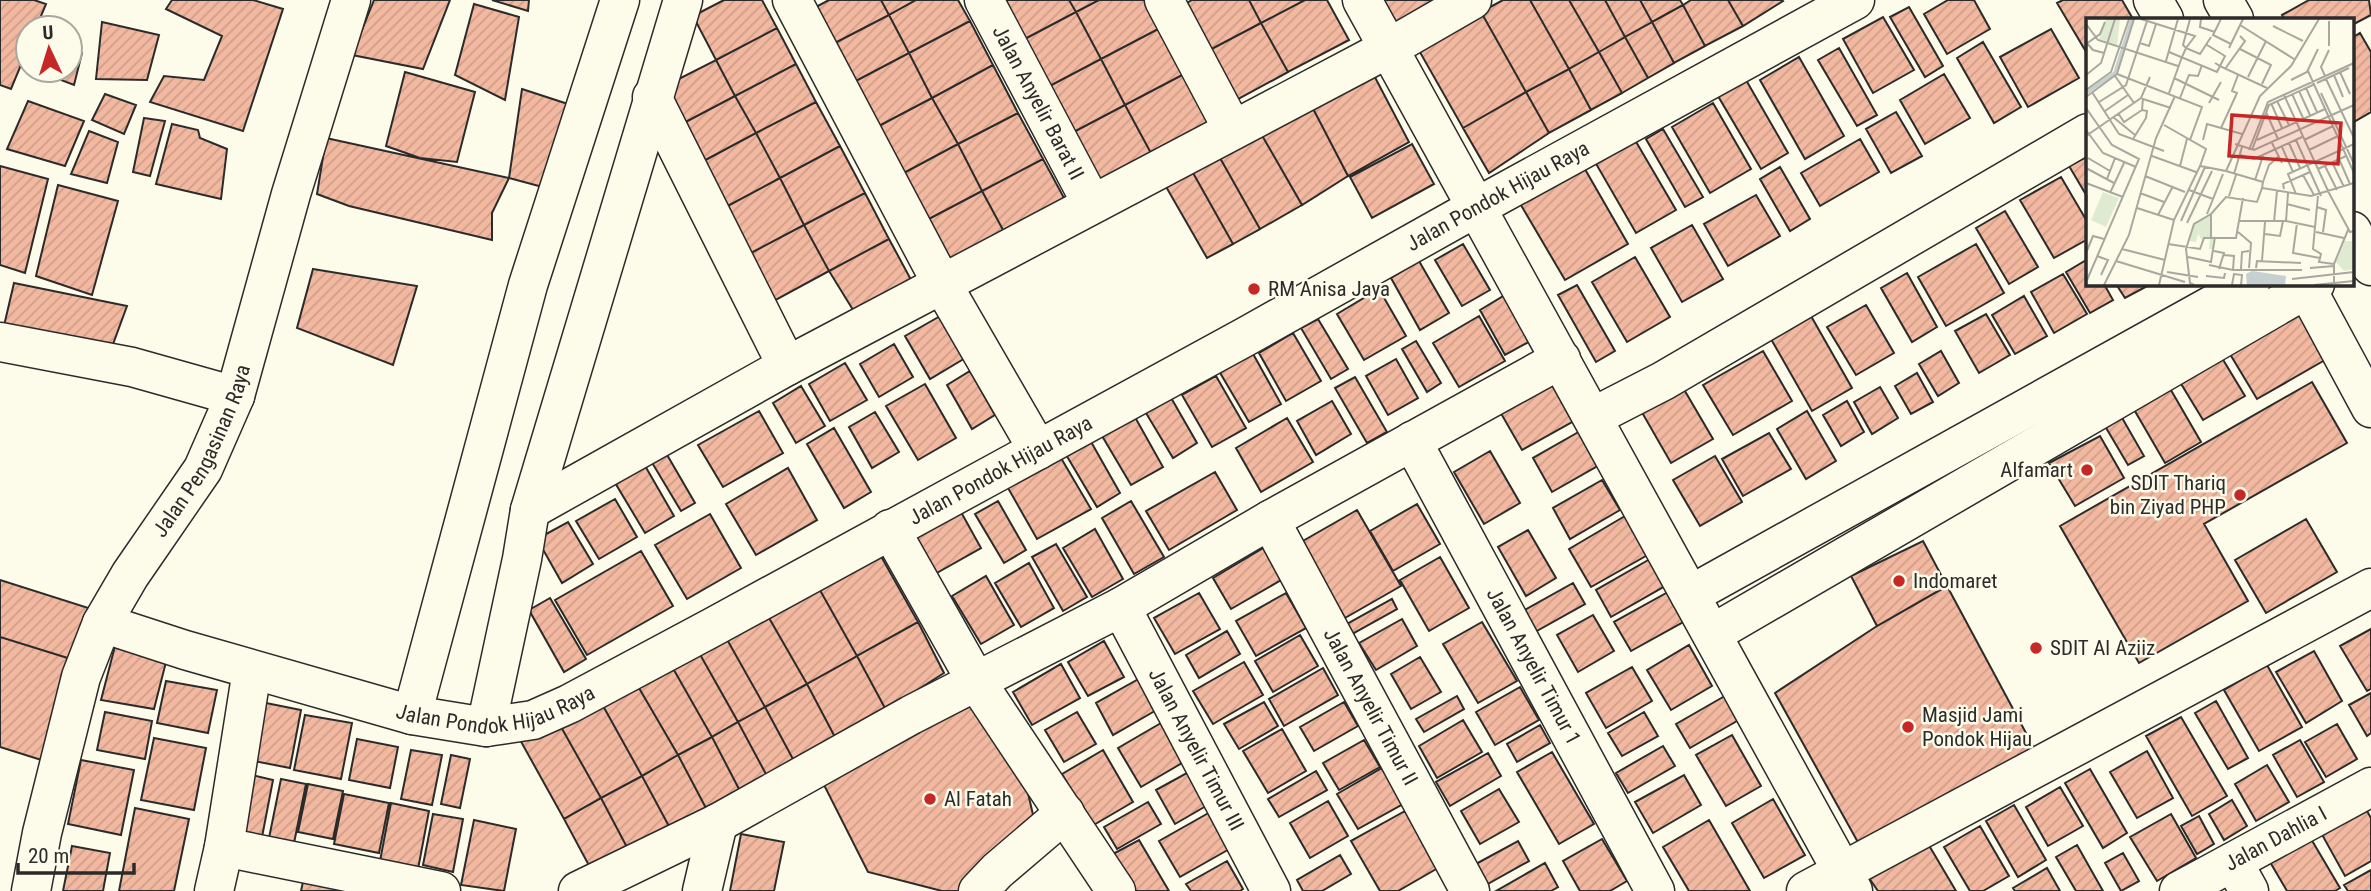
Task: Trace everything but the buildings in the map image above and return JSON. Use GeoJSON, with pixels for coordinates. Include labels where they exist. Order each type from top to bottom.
{"type":"FeatureCollection","features":[{"type":"Feature","properties":{"kind":"street","name":"Jalan Pengasinan Raya"},"geometry":{"type":"LineString","coordinates":[[31,891],[42,833],[81,677],[102,623],[130,575],[203,469],[235,396],[291,194],[351,0]]}},
{"type":"Feature","properties":{"kind":"street"},"geometry":{"type":"LineString","coordinates":[[412,715],[528,285],[620,0]]}},
{"type":"Feature","properties":{"kind":"street"},"geometry":{"type":"LineString","coordinates":[[486,727],[530,510],[683,0]]}},
{"type":"Feature","properties":{"kind":"street"},"geometry":{"type":"LineString","coordinates":[[792,0],[942,284],[1038,450]]}},
{"type":"Feature","properties":{"kind":"street","name":"Jalan Anyelir Barat II"},"geometry":{"type":"LineString","coordinates":[[984,0],[1092,204]]}},
{"type":"Feature","properties":{"kind":"street"},"geometry":{"type":"LineString","coordinates":[[1164,0],[1233,130]]}},
{"type":"Feature","properties":{"kind":"street"},"geometry":{"type":"LineString","coordinates":[[1362,0],[1847,881]]}},
{"type":"Feature","properties":{"kind":"street"},"geometry":{"type":"LineString","coordinates":[[530,510],[787,366],[1387,49],[1472,0]]}},
{"type":"Feature","properties":{"kind":"street","name":"Jalan Pondok Hijau Raya"},"geometry":{"type":"LineString","coordinates":[[102,623],[252,670],[412,715],[486,727],[533,720],[569,704],[1038,450],[1855,0]]}},
{"type":"Feature","properties":{"kind":"street"},"geometry":{"type":"LineString","coordinates":[[2154,0],[2163,18]]}},
{"type":"Feature","properties":{"kind":"street"},"geometry":{"type":"LineString","coordinates":[[2223,0],[2233,18]]}},
{"type":"Feature","properties":{"kind":"street"},"geometry":{"type":"LineString","coordinates":[[652,97],[787,366]]}},
{"type":"Feature","properties":{"kind":"street"},"geometry":{"type":"LineString","coordinates":[[1593,417],[1663,381],[2086,134]]}},
{"type":"Feature","properties":{"kind":"street"},"geometry":{"type":"LineString","coordinates":[[1690,595],[2248,285]]}},
{"type":"Feature","properties":{"kind":"street"},"geometry":{"type":"LineString","coordinates":[[1712,634],[2309,285],[2371,408]]}},
{"type":"Feature","properties":{"kind":"street"},"geometry":{"type":"LineString","coordinates":[[0,342],[132,367],[235,396]]}},
{"type":"Feature","properties":{"kind":"street"},"geometry":{"type":"LineString","coordinates":[[578,891],[719,823],[976,681],[1121,607],[1270,520],[1561,359]]}},
{"type":"Feature","properties":{"kind":"street","name":"Jalan Anyelir Timur 1"},"geometry":{"type":"LineString","coordinates":[[1412,442],[1655,891]]}},
{"type":"Feature","properties":{"kind":"street","name":"Jalan Anyelir Timur II"},"geometry":{"type":"LineString","coordinates":[[1270,520],[1470,891]]}},
{"type":"Feature","properties":{"kind":"street"},"geometry":{"type":"LineString","coordinates":[[890,529],[976,681],[1116,891]]}},
{"type":"Feature","properties":{"kind":"street"},"geometry":{"type":"LineString","coordinates":[[1806,891],[1847,881],[2371,588]]}},
{"type":"Feature","properties":{"kind":"street","name":"Jalan Anyelir Timur III"},"geometry":{"type":"LineString","coordinates":[[1121,607],[1271,891]]}},
{"type":"Feature","properties":{"kind":"street"},"geometry":{"type":"LineString","coordinates":[[214,891],[224,847],[252,670]]}},
{"type":"Feature","properties":{"kind":"street","name":"Jalan Dahlia I"},"geometry":{"type":"LineString","coordinates":[[2179,891],[2241,876],[2371,787]]}},
{"type":"Feature","properties":{"kind":"street"},"geometry":{"type":"LineString","coordinates":[[978,891],[997,871],[1065,813]]}},
{"type":"Feature","properties":{"kind":"street"},"geometry":{"type":"LineString","coordinates":[[702,891],[719,823]]}},
{"type":"Feature","properties":{"kind":"street"},"geometry":{"type":"LineString","coordinates":[[224,847],[373,883],[441,891]]}},
{"type":"Feature","properties":{"kind":"place","name":"RM Anisa Jaya"},"geometry":{"type":"Point","coordinates":[1254,289]}},
{"type":"Feature","properties":{"kind":"place","name":"Alfamart"},"geometry":{"type":"Point","coordinates":[2087,470]}},
{"type":"Feature","properties":{"kind":"place","name":"SDIT Thariq bin Ziyad PHP"},"geometry":{"type":"Point","coordinates":[2240,495]}},
{"type":"Feature","properties":{"kind":"place","name":"Indomaret"},"geometry":{"type":"Point","coordinates":[1899,581]}},
{"type":"Feature","properties":{"kind":"place","name":"SDIT Al Aziiz"},"geometry":{"type":"Point","coordinates":[2036,648]}},
{"type":"Feature","properties":{"kind":"place","name":"Masjid Jami Pondok Hijau"},"geometry":{"type":"Point","coordinates":[1908,727]}},
{"type":"Feature","properties":{"kind":"place","name":"Al Fatah"},"geometry":{"type":"Point","coordinates":[930,799]}}]}
